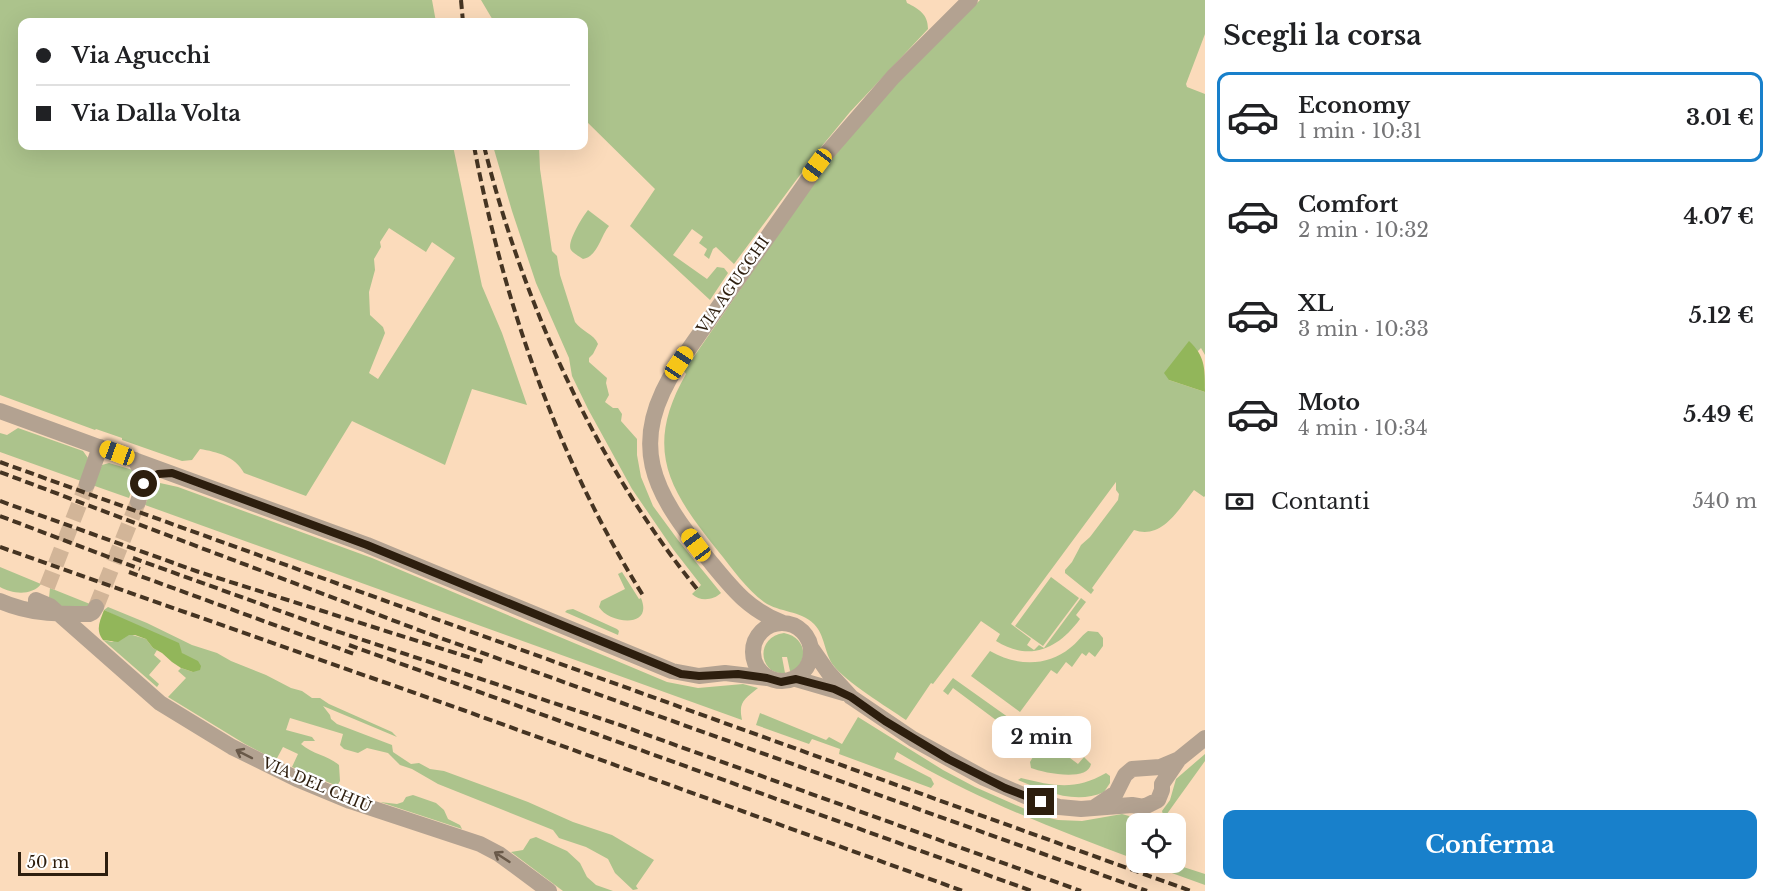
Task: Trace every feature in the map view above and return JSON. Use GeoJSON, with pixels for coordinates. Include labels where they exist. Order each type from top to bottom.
{"type":"FeatureCollection","features":[{"type":"Feature","properties":{"kind":"street","name":"VIA AGUCCHI"},"geometry":{"type":"LineString","coordinates":[[783,623],[746,603],[684,529],[669,506],[657,483],[651,459],[650,439],[658,400],[670,376],[694,340],[795,194],[831,147],[892,77],[970,0]]}},
{"type":"Feature","properties":{"kind":"street"},"geometry":{"type":"LineString","coordinates":[[0,411],[367,545],[672,671],[699,676],[724,673],[781,682],[796,679],[829,687],[851,697],[913,739],[963,767],[1005,788],[1051,805],[1075,809],[1132,805],[1144,807],[1153,804],[1161,795],[1162,784],[1179,759],[1205,738]]}},
{"type":"Feature","properties":{"kind":"street"},"geometry":{"type":"LineString","coordinates":[[87,484],[100,447]]}},
{"type":"Feature","properties":{"kind":"street"},"geometry":{"type":"LineString","coordinates":[[135,460],[143,473],[144,484],[138,502]]}},
{"type":"Feature","properties":{"kind":"street"},"geometry":{"type":"LineString","coordinates":[[144,484],[158,474],[172,473]]}},
{"type":"Feature","properties":{"kind":"street"},"geometry":{"type":"LineString","coordinates":[[36,600],[47,586]]}},
{"type":"Feature","properties":{"kind":"street"},"geometry":{"type":"LineString","coordinates":[[2,602],[36,600],[46,603],[58,614]]}},
{"type":"Feature","properties":{"kind":"street"},"geometry":{"type":"LineString","coordinates":[[2,602],[31,612],[58,614]]}},
{"type":"Feature","properties":{"kind":"street","name":"VIA AGUCCHI"},"geometry":{"type":"LineString","coordinates":[[746,603],[752,621],[754,646]]}},
{"type":"Feature","properties":{"kind":"street","name":"VIA DEL CHIÙ"},"geometry":{"type":"LineString","coordinates":[[58,614],[94,610],[91,630],[101,649]]}},
{"type":"Feature","properties":{"kind":"street","name":"VIA DEL CHIÙ"},"geometry":{"type":"LineString","coordinates":[[58,614],[101,649],[160,703],[232,747],[287,775],[350,801],[480,844],[499,854],[549,891]]}},
{"type":"Feature","properties":{"kind":"street"},"geometry":{"type":"LineString","coordinates":[[724,673],[741,663],[759,635],[767,627],[783,623],[802,630],[828,672],[851,697]]}},
{"type":"Feature","properties":{"kind":"street"},"geometry":{"type":"LineString","coordinates":[[754,646],[756,665],[767,678]]}},
{"type":"Feature","properties":{"kind":"street"},"geometry":{"type":"LineString","coordinates":[[796,679],[807,669],[812,649]]}},
{"type":"Feature","properties":{"kind":"street"},"geometry":{"type":"LineString","coordinates":[[1151,769],[1179,759]]}},
{"type":"Feature","properties":{"kind":"street"},"geometry":{"type":"LineString","coordinates":[[1093,808],[1113,795],[1132,769],[1145,767],[1151,769],[1162,784]]}},
{"type":"Feature","properties":{"kind":"street"},"geometry":{"type":"LineString","coordinates":[[1122,784],[1123,796],[1132,805]]}},
{"type":"Feature","properties":{"kind":"green space"},"geometry":{"type":"Polygon","coordinates":[[[0,0],[432,0],[435,18],[18,18],[18,150],[454,150],[482,286],[502,333],[527,405],[472,389],[445,465],[352,421],[306,496],[244,473],[236,462],[219,453],[200,449],[192,460],[182,461],[0,395],[0,0]],[[389,228],[380,242],[381,247],[374,259],[375,270],[369,292],[370,315],[383,327],[385,333],[369,373],[378,379],[455,258],[432,242],[426,252],[389,228]]]}},
{"type":"Feature","properties":{"kind":"green space"},"geometry":{"type":"Polygon","coordinates":[[[481,0],[906,0],[925,16],[928,29],[850,112],[817,152],[734,264],[716,247],[709,259],[704,255],[707,249],[699,243],[703,237],[692,229],[673,255],[707,279],[717,267],[724,268],[728,273],[710,300],[630,226],[655,189],[588,123],[588,18],[492,18],[481,0]]]}},
{"type":"Feature","properties":{"kind":"green space"},"geometry":{"type":"Polygon","coordinates":[[[980,0],[1205,0],[1205,34],[1186,84],[1187,87],[1205,94],[1205,355],[1201,348],[1169,380],[1205,392],[1205,496],[1194,490],[1176,514],[1161,527],[1144,532],[1134,530],[1092,588],[1094,590],[1091,594],[1065,573],[1065,570],[1081,545],[1090,537],[1118,500],[1116,482],[1011,624],[1031,639],[1027,645],[1034,650],[1039,645],[1044,648],[1081,598],[1086,602],[1076,615],[1080,619],[1053,645],[1042,649],[1032,651],[1020,651],[996,641],[1000,634],[981,621],[933,684],[931,683],[906,720],[839,672],[830,660],[818,628],[814,624],[803,616],[770,606],[734,571],[686,508],[675,488],[664,447],[666,425],[673,401],[686,374],[684,371],[822,171],[882,98],[980,0]]]}},
{"type":"Feature","properties":{"kind":"green space"},"geometry":{"type":"Polygon","coordinates":[[[494,150],[539,150],[552,251],[557,256],[560,275],[575,322],[598,344],[589,362],[607,378],[609,395],[605,402],[613,408],[618,408],[622,414],[621,421],[637,439],[641,477],[653,506],[721,593],[715,597],[703,599],[692,594],[701,585],[632,489],[588,409],[572,376],[569,358],[536,283],[494,150]]]}},
{"type":"Feature","properties":{"kind":"green space"},"geometry":{"type":"Polygon","coordinates":[[[588,210],[609,226],[592,254],[583,259],[570,247],[576,230],[588,210]]]}},
{"type":"Feature","properties":{"kind":"green space"},"geometry":{"type":"Polygon","coordinates":[[[1189,341],[1203,363],[1205,392],[1169,380],[1164,373],[1189,341]]]}},
{"type":"Feature","properties":{"kind":"green space"},"geometry":{"type":"Polygon","coordinates":[[[18,428],[83,451],[88,458],[81,481],[0,452],[0,433],[7,435],[18,428]]]}},
{"type":"Feature","properties":{"kind":"green space"},"geometry":{"type":"Polygon","coordinates":[[[109,463],[133,470],[136,478],[129,498],[92,485],[102,465],[109,463]]]}},
{"type":"Feature","properties":{"kind":"green space"},"geometry":{"type":"Polygon","coordinates":[[[160,483],[178,487],[372,558],[667,682],[698,688],[743,684],[758,688],[742,704],[742,720],[145,505],[153,486],[160,483]]]}},
{"type":"Feature","properties":{"kind":"green space"},"geometry":{"type":"Polygon","coordinates":[[[0,567],[41,584],[27,592],[16,592],[0,587],[0,567]]]}},
{"type":"Feature","properties":{"kind":"green space"},"geometry":{"type":"Polygon","coordinates":[[[622,572],[639,599],[641,598],[643,608],[641,615],[636,619],[620,620],[604,613],[599,607],[601,601],[625,589],[618,574],[622,572]]]}},
{"type":"Feature","properties":{"kind":"green space"},"geometry":{"type":"Polygon","coordinates":[[[1051,577],[1079,598],[1043,646],[1015,626],[1051,577]]]}},
{"type":"Feature","properties":{"kind":"green space"},"geometry":{"type":"Polygon","coordinates":[[[50,588],[90,604],[62,607],[49,598],[50,588]]]}},
{"type":"Feature","properties":{"kind":"green space"},"geometry":{"type":"Polygon","coordinates":[[[108,607],[192,645],[217,653],[302,691],[312,698],[320,698],[392,732],[397,737],[323,706],[337,724],[392,745],[393,752],[411,764],[419,763],[430,769],[444,771],[612,835],[654,860],[636,886],[638,889],[633,890],[615,873],[608,859],[586,847],[559,838],[553,830],[438,784],[400,765],[388,753],[367,748],[358,753],[344,749],[340,745],[343,734],[290,718],[286,730],[312,737],[315,741],[304,741],[301,744],[339,765],[340,781],[337,786],[292,767],[298,754],[283,747],[276,760],[168,697],[186,678],[178,671],[181,668],[193,672],[179,648],[104,610],[108,607]]]}},
{"type":"Feature","properties":{"kind":"green space"},"geometry":{"type":"Polygon","coordinates":[[[573,609],[617,629],[618,635],[565,612],[573,609]]]}},
{"type":"Feature","properties":{"kind":"green space"},"geometry":{"type":"Polygon","coordinates":[[[104,610],[179,643],[182,653],[198,661],[201,666],[200,670],[193,672],[181,668],[153,648],[146,639],[135,635],[129,635],[118,642],[103,640],[99,629],[104,610]]]}},
{"type":"Feature","properties":{"kind":"green space"},"geometry":{"type":"Polygon","coordinates":[[[1088,631],[1098,632],[1103,638],[1103,646],[1095,657],[1089,652],[1086,656],[1082,653],[1072,667],[1066,662],[1057,674],[1051,670],[1020,712],[971,676],[990,651],[1021,662],[1051,659],[1072,646],[1088,631]]]}},
{"type":"Feature","properties":{"kind":"green space"},"geometry":{"type":"Polygon","coordinates":[[[784,633],[797,639],[803,649],[802,661],[793,672],[790,671],[787,657],[782,657],[785,673],[770,669],[765,663],[764,648],[768,641],[784,633]]]}},
{"type":"Feature","properties":{"kind":"green space"},"geometry":{"type":"Polygon","coordinates":[[[129,634],[146,639],[157,650],[154,655],[161,661],[149,675],[159,684],[157,687],[103,640],[112,642],[129,634]]]}},
{"type":"Feature","properties":{"kind":"green space"},"geometry":{"type":"Polygon","coordinates":[[[953,678],[1022,727],[1016,735],[953,688],[948,695],[943,691],[953,678]]]}},
{"type":"Feature","properties":{"kind":"green space"},"geometry":{"type":"Polygon","coordinates":[[[760,713],[826,740],[829,737],[842,744],[858,717],[943,770],[1041,816],[1058,820],[1082,821],[1126,815],[1126,856],[984,798],[897,752],[894,759],[931,778],[934,784],[931,788],[839,754],[840,749],[812,739],[809,744],[756,725],[760,713]]]}},
{"type":"Feature","properties":{"kind":"green space"},"geometry":{"type":"Polygon","coordinates":[[[1032,735],[1042,737],[1078,764],[1084,757],[1091,764],[1088,770],[1065,775],[1031,768],[1030,762],[1037,750],[1027,742],[1032,735]]]}},
{"type":"Feature","properties":{"kind":"green space"},"geometry":{"type":"Polygon","coordinates":[[[1205,754],[1205,761],[1168,813],[1163,813],[1170,800],[1176,779],[1205,754]]]}},
{"type":"Feature","properties":{"kind":"green space"},"geometry":{"type":"Polygon","coordinates":[[[1106,773],[1110,776],[1110,783],[1104,792],[1082,797],[1060,795],[1018,780],[1021,778],[1054,785],[1074,785],[1106,773]]]}},
{"type":"Feature","properties":{"kind":"green space"},"geometry":{"type":"Polygon","coordinates":[[[413,795],[436,803],[444,810],[448,819],[460,825],[462,829],[380,802],[397,804],[413,795]]]}},
{"type":"Feature","properties":{"kind":"green space"},"geometry":{"type":"Polygon","coordinates":[[[536,837],[567,851],[580,863],[587,877],[596,885],[613,891],[563,891],[511,852],[523,850],[530,839],[536,837]]]}},
{"type":"Feature","properties":{"kind":"green space"},"geometry":{"type":"Polygon","coordinates":[[[1186,868],[1205,874],[1205,885],[1172,873],[1186,873],[1186,868]]]}},
{"type":"Feature","properties":{"kind":"tunnel"},"geometry":{"type":"LineString","coordinates":[[47,587],[87,484]]}},
{"type":"Feature","properties":{"kind":"tunnel"},"geometry":{"type":"LineString","coordinates":[[96,607],[138,502]]}},
{"type":"Feature","properties":{"kind":"railway"},"geometry":{"type":"LineString","coordinates":[[461,0],[463,18]]}},
{"type":"Feature","properties":{"kind":"railway"},"geometry":{"type":"LineString","coordinates":[[475,150],[501,264],[538,379],[585,491],[644,597]]}},
{"type":"Feature","properties":{"kind":"railway"},"geometry":{"type":"LineString","coordinates":[[485,150],[519,264],[567,379],[626,489],[660,540],[697,589]]}},
{"type":"Feature","properties":{"kind":"railway"},"geometry":{"type":"LineString","coordinates":[[0,462],[1191,891]]}},
{"type":"Feature","properties":{"kind":"railway"},"geometry":{"type":"LineString","coordinates":[[0,472],[424,632],[1147,891]]}},
{"type":"Feature","properties":{"kind":"railway"},"geometry":{"type":"LineString","coordinates":[[0,501],[199,572],[484,662]]}},
{"type":"Feature","properties":{"kind":"railway"},"geometry":{"type":"LineString","coordinates":[[0,516],[140,569]]}},
{"type":"Feature","properties":{"kind":"railway"},"geometry":{"type":"LineString","coordinates":[[0,547],[463,710],[963,891]]}},
{"type":"Feature","properties":{"kind":"railway"},"geometry":{"type":"LineString","coordinates":[[133,558],[333,630],[617,724],[1081,891]]}},
{"type":"Feature","properties":{"kind":"railway"},"geometry":{"type":"LineString","coordinates":[[129,572],[357,655]]}},
{"type":"Feature","properties":{"kind":"railway"},"geometry":{"type":"LineString","coordinates":[[349,645],[1032,891]]}},
{"type":"Feature","properties":{"kind":"route"},"geometry":{"type":"LineString","coordinates":[[144,484],[158,474],[172,473],[367,545],[681,674],[691,676],[738,674],[781,682],[796,679],[834,689],[851,697],[913,739],[948,759],[1005,788],[1041,802]]}}]}
